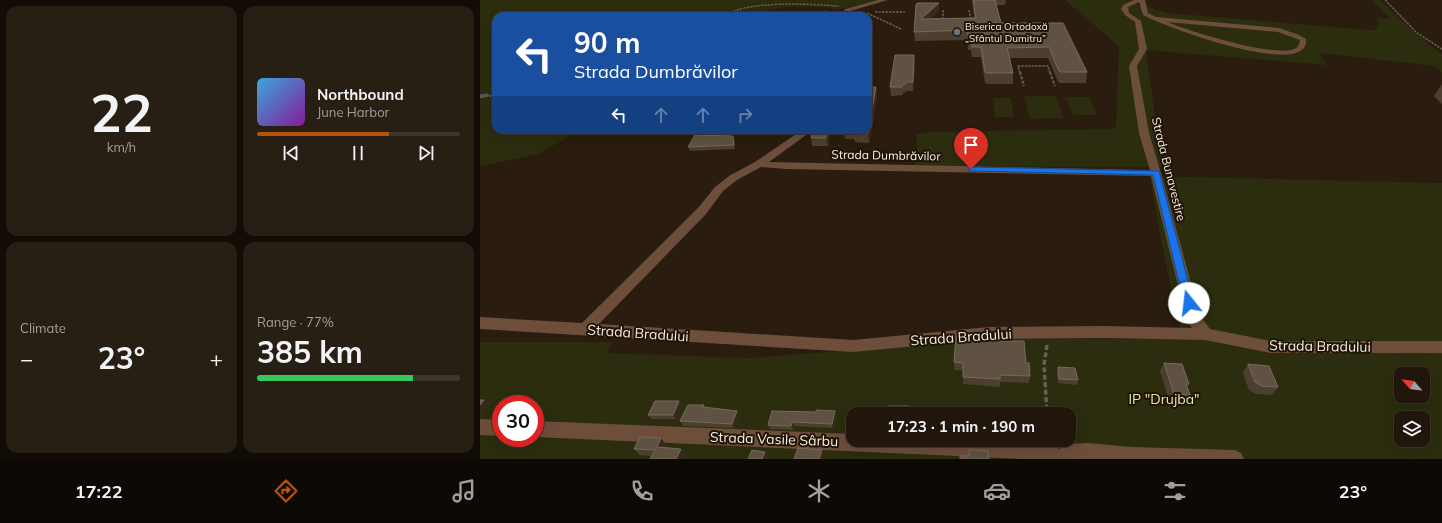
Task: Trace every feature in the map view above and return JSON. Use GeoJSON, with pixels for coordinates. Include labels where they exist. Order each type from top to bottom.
{"type":"FeatureCollection","features":[{"type":"Feature","properties":{"kind":"street"},"geometry":{"type":"LineString","coordinates":[[848,12],[856,8],[885,0]]}},
{"type":"Feature","properties":{"kind":"street"},"geometry":{"type":"LineString","coordinates":[[1140,0],[1145,14],[1156,19],[1195,33],[1279,53],[1296,51],[1302,47],[1304,43],[1303,39],[1279,30],[1156,19]]}},
{"type":"Feature","properties":{"kind":"street","name":"Strada Bunavestire"},"geometry":{"type":"LineString","coordinates":[[1140,0],[1125,6],[1124,9],[1127,14],[1138,22],[1143,49],[1134,66],[1144,133],[1156,172],[1193,318],[1205,334]]}},
{"type":"Feature","properties":{"kind":"street"},"geometry":{"type":"LineString","coordinates":[[586,329],[702,211],[719,189],[733,178],[759,164],[802,134]]}},
{"type":"Feature","properties":{"kind":"street","name":"Strada Dumbrăvilor"},"geometry":{"type":"LineString","coordinates":[[759,164],[786,166],[1156,172]]}},
{"type":"Feature","properties":{"kind":"street","name":"Strada Bradului"},"geometry":{"type":"LineString","coordinates":[[480,323],[853,346],[989,333],[1049,332],[1205,334],[1271,346],[1442,347]]}},
{"type":"Feature","properties":{"kind":"street"},"geometry":{"type":"LineString","coordinates":[[480,427],[492,428]]}},
{"type":"Feature","properties":{"kind":"street","name":"Strada Vasile Sârbu"},"geometry":{"type":"LineString","coordinates":[[544,429],[1021,450],[1049,453],[1059,459],[1069,452],[1088,452],[1132,456],[1234,459]]}},
{"type":"Feature","properties":{"kind":"path"},"geometry":{"type":"LineString","coordinates":[[1385,0],[1417,33],[1442,50]]}},
{"type":"Feature","properties":{"kind":"path"},"geometry":{"type":"LineString","coordinates":[[728,12],[756,6],[820,4],[856,8]]}},
{"type":"Feature","properties":{"kind":"path"},"geometry":{"type":"LineString","coordinates":[[942,10],[943,27]]}},
{"type":"Feature","properties":{"kind":"path"},"geometry":{"type":"LineString","coordinates":[[969,10],[971,21]]}},
{"type":"Feature","properties":{"kind":"path"},"geometry":{"type":"LineString","coordinates":[[872,12],[905,12]]}},
{"type":"Feature","properties":{"kind":"path"},"geometry":{"type":"LineString","coordinates":[[872,16],[901,29]]}},
{"type":"Feature","properties":{"kind":"path"},"geometry":{"type":"LineString","coordinates":[[1024,86],[1018,66],[1048,66],[1055,86]]}},
{"type":"Feature","properties":{"kind":"path"},"geometry":{"type":"LineString","coordinates":[[480,97],[492,96]]}},
{"type":"Feature","properties":{"kind":"path"},"geometry":{"type":"LineString","coordinates":[[1047,407],[1044,365],[1049,332]]}},
{"type":"Feature","properties":{"kind":"green space"},"geometry":{"type":"Polygon","coordinates":[[[480,0],[880,0],[836,10],[830,7],[788,7],[759,12],[492,12],[492,134],[572,134],[539,154],[480,166],[480,0]]]}},
{"type":"Feature","properties":{"kind":"green space"},"geometry":{"type":"Polygon","coordinates":[[[1065,0],[1138,0],[1138,5],[1167,13],[1375,30],[1379,23],[1375,18],[1391,19],[1372,0],[1381,0],[1401,21],[1442,55],[1442,73],[1435,66],[1319,53],[1327,65],[1146,50],[1162,167],[914,166],[917,149],[916,134],[930,132],[1112,129],[1116,127],[1119,47],[1065,0]]]}},
{"type":"Feature","properties":{"kind":"green space"},"geometry":{"type":"Polygon","coordinates":[[[1024,96],[1056,96],[1064,118],[1030,119],[1024,96]]]}},
{"type":"Feature","properties":{"kind":"green space"},"geometry":{"type":"Polygon","coordinates":[[[1066,97],[1089,97],[1097,115],[1073,115],[1066,97]]]}},
{"type":"Feature","properties":{"kind":"green space"},"geometry":{"type":"Polygon","coordinates":[[[993,98],[1011,98],[1014,117],[995,117],[993,98]]]}},
{"type":"Feature","properties":{"kind":"green space","name":"IP \"Drujba\""},"geometry":{"type":"Polygon","coordinates":[[[1150,176],[1442,183],[1442,459],[480,459],[480,342],[613,342],[606,353],[747,358],[1007,339],[1188,339],[1180,328],[1162,245],[1150,176]]]}},
{"type":"Feature","properties":{"kind":"building"},"geometry":{"type":"Polygon","coordinates":[[[973,0],[995,0],[1001,23],[1063,23],[1087,72],[1059,71],[1049,47],[1007,48],[1013,73],[987,73],[985,72],[981,47],[972,47],[967,30],[914,32],[917,3],[939,3],[921,19],[976,18],[973,0]]]}},
{"type":"Feature","properties":{"kind":"building"},"geometry":{"type":"Polygon","coordinates":[[[895,55],[914,55],[913,82],[906,82],[902,87],[890,87],[895,55]]]}},
{"type":"Feature","properties":{"kind":"building"},"geometry":{"type":"Polygon","coordinates":[[[872,87],[876,87],[872,110],[872,87]]]}},
{"type":"Feature","properties":{"kind":"building"},"geometry":{"type":"Polygon","coordinates":[[[812,134],[827,134],[826,138],[811,138],[812,134]]]}},
{"type":"Feature","properties":{"kind":"building"},"geometry":{"type":"Polygon","coordinates":[[[695,135],[733,136],[734,145],[688,147],[695,135]]]}},
{"type":"Feature","properties":{"kind":"building"},"geometry":{"type":"Polygon","coordinates":[[[1000,333],[1000,341],[1024,341],[1026,363],[1029,363],[1030,376],[1000,375],[1000,379],[963,377],[963,363],[954,362],[956,336],[1000,333]]]}},
{"type":"Feature","properties":{"kind":"building"},"geometry":{"type":"Polygon","coordinates":[[[1164,363],[1182,364],[1189,384],[1186,384],[1190,395],[1174,394],[1164,363]]]}},
{"type":"Feature","properties":{"kind":"building"},"geometry":{"type":"Polygon","coordinates":[[[1248,364],[1269,366],[1278,387],[1262,386],[1255,382],[1248,364]]]}},
{"type":"Feature","properties":{"kind":"building"},"geometry":{"type":"Polygon","coordinates":[[[1058,367],[1075,368],[1078,380],[1059,379],[1058,367]]]}},
{"type":"Feature","properties":{"kind":"building"},"geometry":{"type":"Polygon","coordinates":[[[655,401],[679,401],[673,415],[648,415],[655,401]]]}},
{"type":"Feature","properties":{"kind":"building"},"geometry":{"type":"Polygon","coordinates":[[[688,405],[704,405],[703,407],[737,411],[732,424],[680,421],[688,405]]]}},
{"type":"Feature","properties":{"kind":"building"},"geometry":{"type":"Polygon","coordinates":[[[889,406],[909,406],[909,407],[889,406]]]}},
{"type":"Feature","properties":{"kind":"building"},"geometry":{"type":"Polygon","coordinates":[[[816,410],[835,411],[832,424],[792,422],[791,426],[768,425],[772,411],[816,412],[816,410]]]}},
{"type":"Feature","properties":{"kind":"building"},"geometry":{"type":"Polygon","coordinates":[[[640,437],[661,438],[657,447],[681,449],[676,459],[650,459],[655,450],[634,449],[640,437]]]}},
{"type":"Feature","properties":{"kind":"building"},"geometry":{"type":"Polygon","coordinates":[[[798,448],[822,450],[819,459],[794,459],[798,448]]]}},
{"type":"Feature","properties":{"kind":"building"},"geometry":{"type":"Polygon","coordinates":[[[752,450],[765,452],[762,459],[748,459],[752,450]]]}},
{"type":"Feature","properties":{"kind":"building"},"geometry":{"type":"Polygon","coordinates":[[[969,450],[988,451],[989,459],[960,459],[960,456],[969,456],[969,450]]]}},
{"type":"Feature","properties":{"kind":"waterway"},"geometry":{"type":"LineString","coordinates":[[480,96],[487,95]]}},
{"type":"Feature","properties":{"kind":"place","name":"Biserica Ortodoxă „Sfântul Dumitru”"},"geometry":{"type":"Point","coordinates":[957,32]}},
{"type":"Feature","properties":{"kind":"route"},"geometry":{"type":"LineString","coordinates":[[971,169],[1156,172],[1189,303]]}}]}
